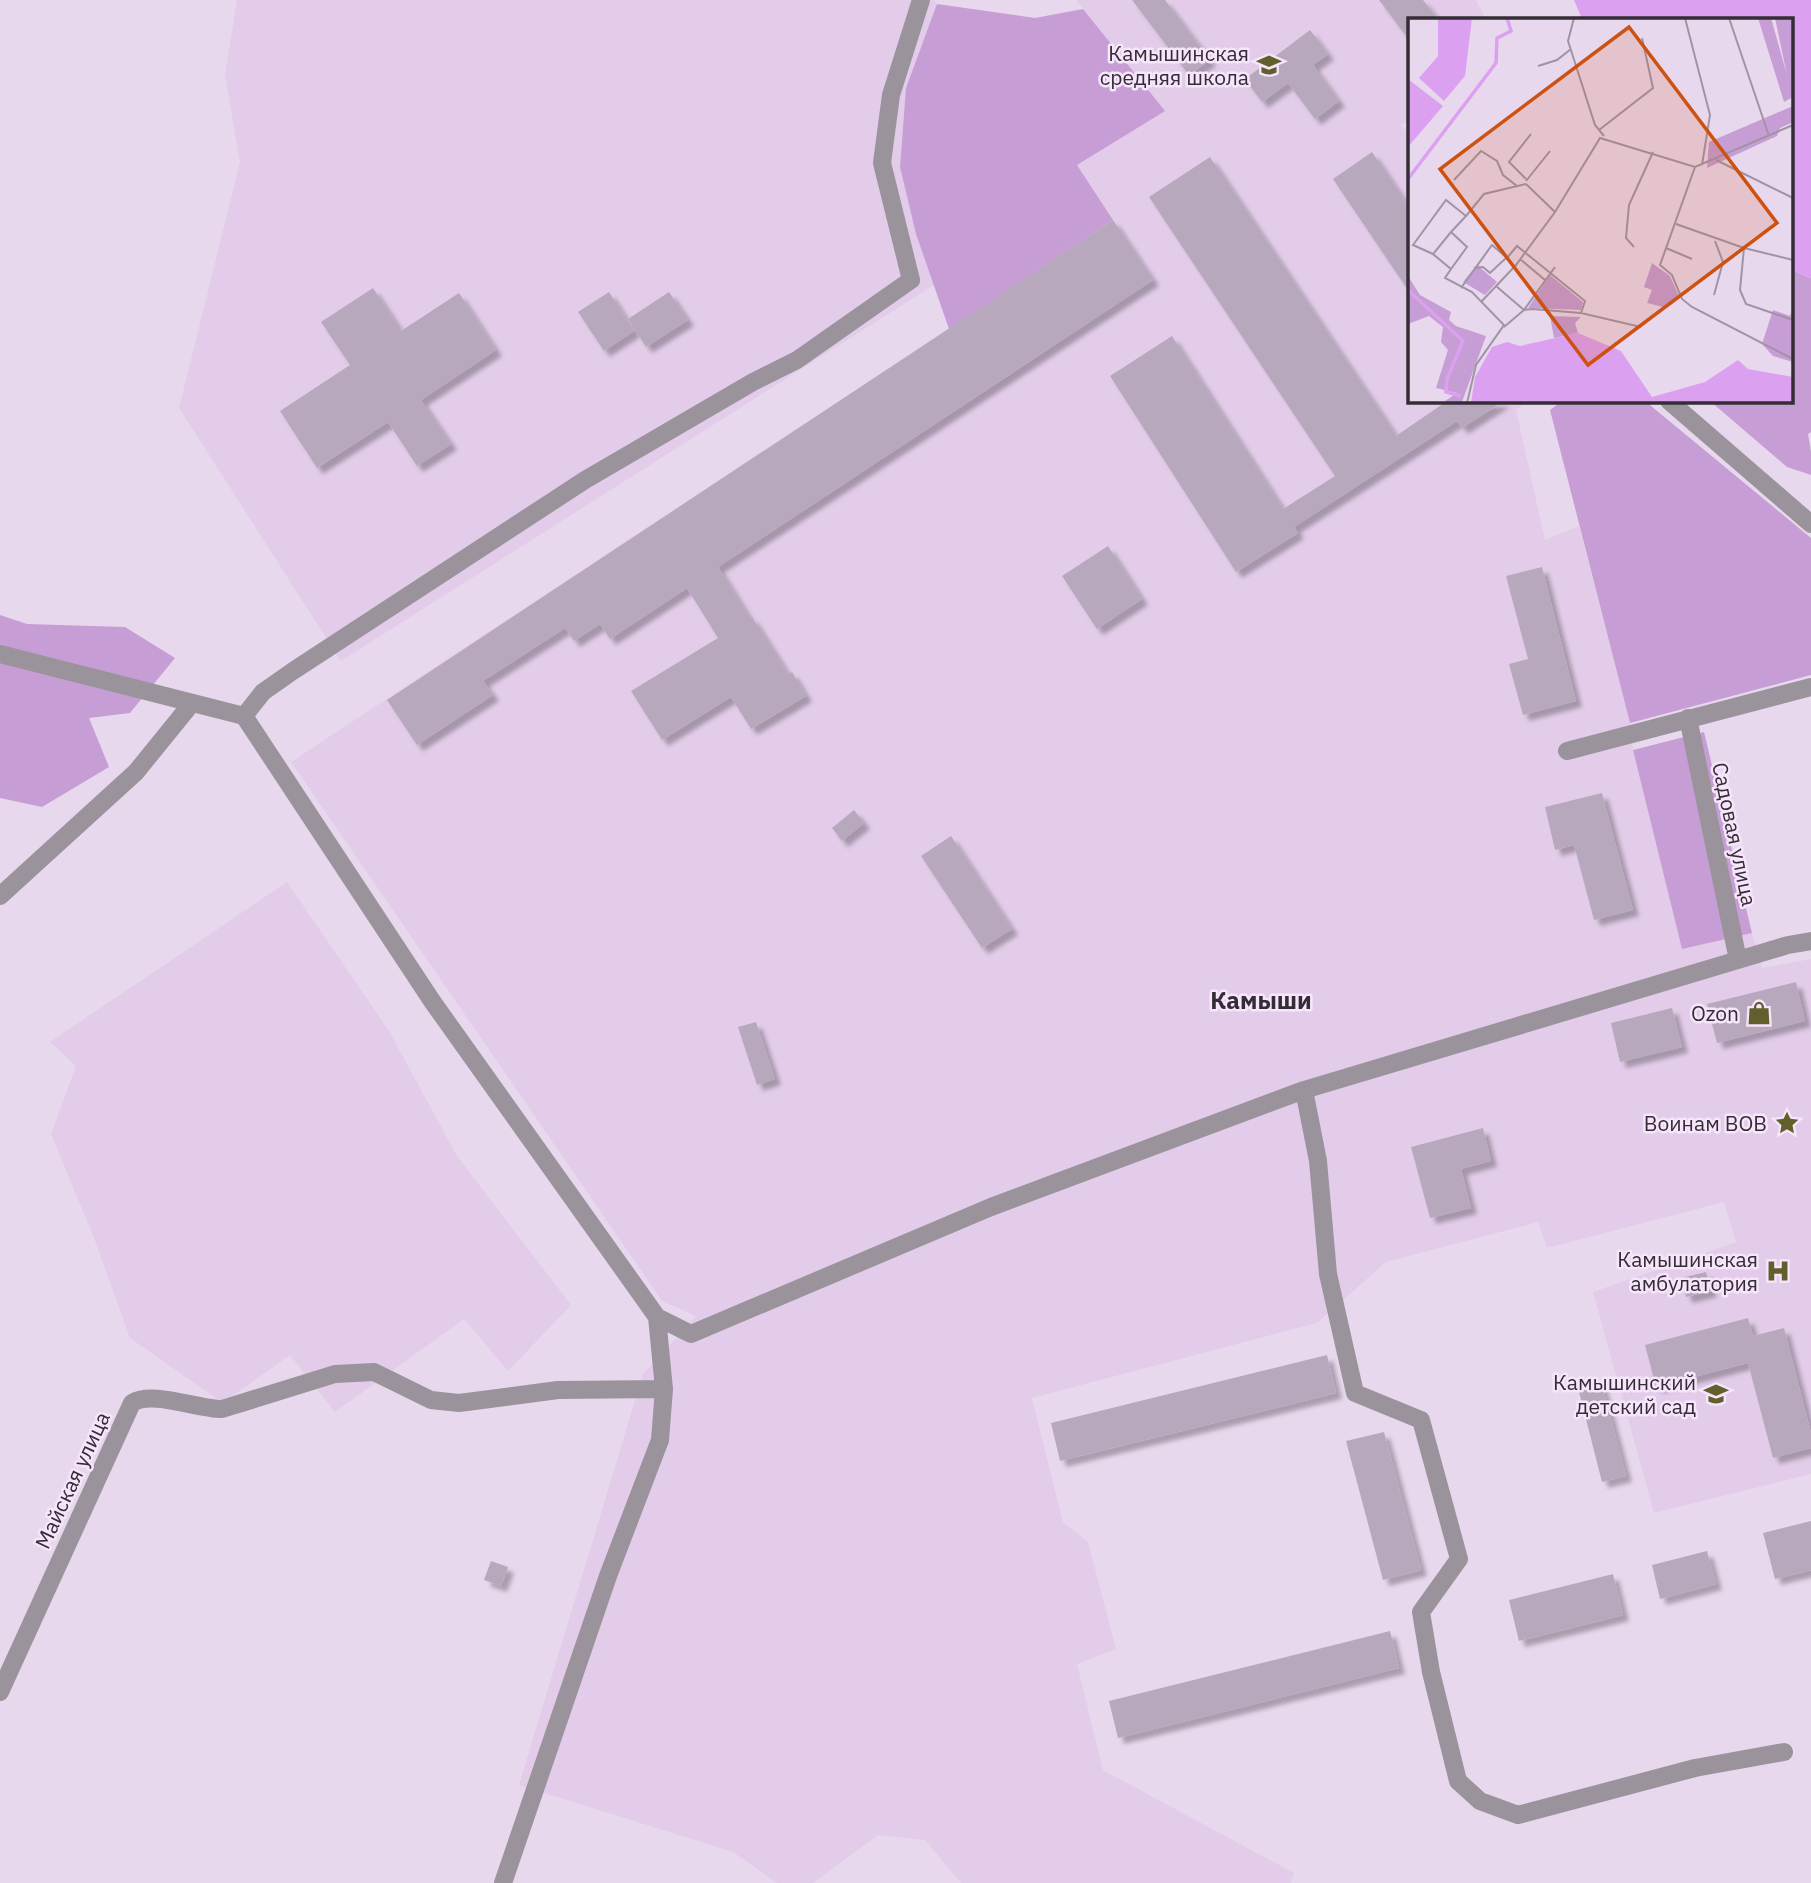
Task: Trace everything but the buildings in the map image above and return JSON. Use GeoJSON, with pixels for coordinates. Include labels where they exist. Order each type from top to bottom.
{"type":"FeatureCollection","features":[{"type":"Feature","properties":{"kind":"street"},"geometry":{"type":"LineString","coordinates":[[244,716],[263,692],[283,678],[550,503],[753,382],[797,360],[911,280],[882,163],[891,95],[921,0]]}},
{"type":"Feature","properties":{"kind":"street"},"geometry":{"type":"LineString","coordinates":[[1671,402],[1811,524]]}},
{"type":"Feature","properties":{"kind":"street"},"geometry":{"type":"LineString","coordinates":[[0,654],[244,716],[432,1002],[657,1317],[691,1334],[991,1207],[1304,1090],[1788,945],[1811,941]]}},
{"type":"Feature","properties":{"kind":"street"},"geometry":{"type":"LineString","coordinates":[[1567,751],[1811,687]]}},
{"type":"Feature","properties":{"kind":"street"},"geometry":{"type":"LineString","coordinates":[[0,896],[136,772],[192,703]]}},
{"type":"Feature","properties":{"kind":"street","name":"Садовая улица"},"geometry":{"type":"LineString","coordinates":[[1688,718],[1738,960]]}},
{"type":"Feature","properties":{"kind":"street"},"geometry":{"type":"LineString","coordinates":[[1304,1090],[1318,1161],[1328,1274],[1355,1392],[1421,1420],[1459,1559],[1421,1612],[1431,1672],[1458,1781],[1480,1801],[1518,1815],[1695,1768],[1784,1752]]}},
{"type":"Feature","properties":{"kind":"street"},"geometry":{"type":"LineString","coordinates":[[503,1883],[608,1576],[660,1440],[664,1389],[657,1317]]}},
{"type":"Feature","properties":{"kind":"street","name":"Майская улица"},"geometry":{"type":"LineString","coordinates":[[0,1692],[132,1403],[138,1399],[149,1398],[207,1409],[222,1409],[335,1374],[374,1373],[431,1400],[459,1404],[558,1390],[664,1389]]}},
{"type":"Feature","properties":{"kind":"shaded area"},"geometry":{"type":"Polygon","coordinates":[[[237,0],[934,0],[937,4],[906,88],[900,167],[916,234],[934,285],[341,661],[179,408],[240,162],[225,75],[237,0]]]}},
{"type":"Feature","properties":{"kind":"shaded area"},"geometry":{"type":"Polygon","coordinates":[[[1076,0],[1476,0],[1485,18],[1408,18],[1408,123],[1401,124],[1408,133],[1408,402],[1527,402],[1516,410],[1545,540],[1579,526],[1630,723],[1633,750],[1682,948],[1752,933],[1762,968],[1811,959],[1811,1474],[1654,1513],[1593,1292],[1736,1242],[1724,1202],[1547,1248],[1538,1222],[1386,1262],[1317,1323],[1032,1398],[1063,1522],[1088,1542],[1116,1649],[1077,1664],[1103,1770],[1294,1873],[1291,1883],[961,1883],[925,1840],[878,1835],[813,1883],[777,1883],[733,1852],[519,1785],[643,1374],[696,1316],[662,1301],[291,762],[1113,220],[1077,165],[1164,111],[1076,0]]]}},
{"type":"Feature","properties":{"kind":"shaded area"},"geometry":{"type":"Polygon","coordinates":[[[1574,0],[1811,0],[1811,278],[1794,271],[1794,18],[1582,18],[1574,0]]]}},
{"type":"Feature","properties":{"kind":"shaded area"},"geometry":{"type":"Polygon","coordinates":[[[937,4],[1035,18],[1083,9],[1165,111],[1077,165],[1113,220],[949,329],[916,234],[900,167],[906,88],[937,4]]]}},
{"type":"Feature","properties":{"kind":"shaded area"},"geometry":{"type":"Polygon","coordinates":[[[1794,271],[1811,278],[1811,432],[1808,434],[1811,475],[1787,467],[1711,402],[1794,402],[1794,271]]]}},
{"type":"Feature","properties":{"kind":"shaded area"},"geometry":{"type":"Polygon","coordinates":[[[1561,402],[1646,402],[1811,538],[1811,675],[1630,723],[1550,410],[1561,402]]]}},
{"type":"Feature","properties":{"kind":"shaded area"},"geometry":{"type":"Polygon","coordinates":[[[0,615],[27,624],[125,627],[175,658],[130,713],[89,718],[109,767],[42,807],[0,798],[0,615]]]}},
{"type":"Feature","properties":{"kind":"shaded area"},"geometry":{"type":"Polygon","coordinates":[[[1704,732],[1752,933],[1682,949],[1633,750],[1704,732]]]}},
{"type":"Feature","properties":{"kind":"shaded area"},"geometry":{"type":"Polygon","coordinates":[[[287,882],[389,1031],[457,1156],[571,1305],[508,1371],[464,1319],[335,1412],[290,1355],[223,1403],[130,1338],[94,1238],[51,1134],[76,1066],[50,1042],[287,882]]]}},
{"type":"Feature","properties":{"kind":"place","name":"Камышинская средняя школа"},"geometry":{"type":"Point","coordinates":[1269,65]}},
{"type":"Feature","properties":{"kind":"place","name":"Ozon"},"geometry":{"type":"Point","coordinates":[1759,1013]}},
{"type":"Feature","properties":{"kind":"place","name":"Воинам ВОВ"},"geometry":{"type":"Point","coordinates":[1787,1123]}},
{"type":"Feature","properties":{"kind":"place","name":"Камышинская амбулатория"},"geometry":{"type":"Point","coordinates":[1778,1271]}},
{"type":"Feature","properties":{"kind":"place","name":"Камышинский детский сад"},"geometry":{"type":"Point","coordinates":[1716,1394]}},
{"type":"Feature","properties":{"kind":"district","name":"Камыши"},"geometry":{"type":"Point","coordinates":[1261,1000]}}]}
